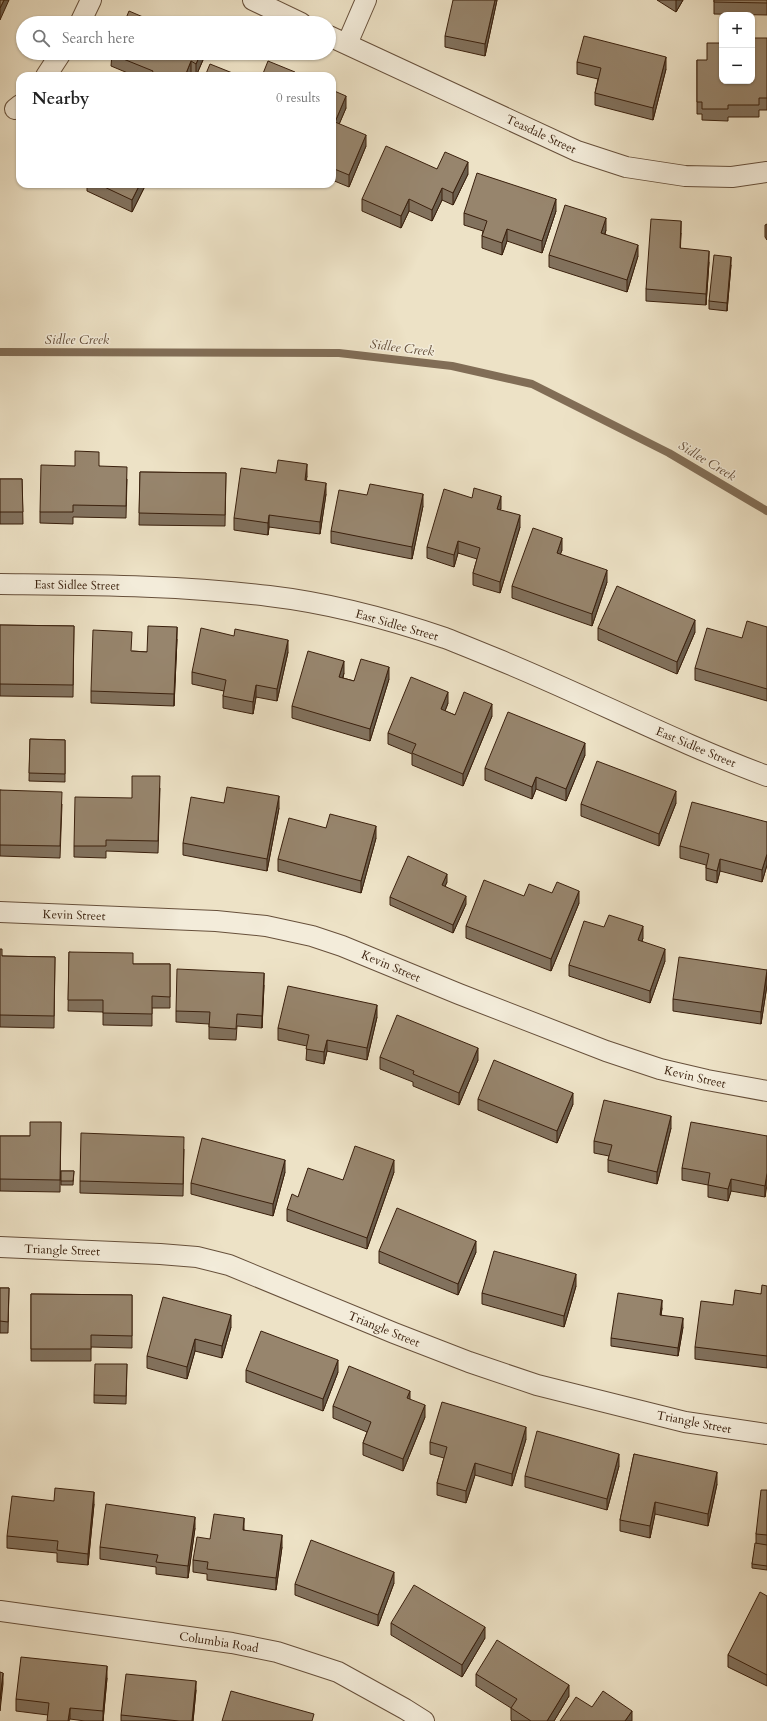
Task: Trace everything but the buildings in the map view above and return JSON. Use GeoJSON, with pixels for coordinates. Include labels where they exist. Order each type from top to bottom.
{"type":"FeatureCollection","features":[{"type":"Feature","properties":{"kind":"street"},"geometry":{"type":"LineString","coordinates":[[83,16],[91,0]]}},
{"type":"Feature","properties":{"kind":"street"},"geometry":{"type":"LineString","coordinates":[[253,0],[286,16]]}},
{"type":"Feature","properties":{"kind":"street"},"geometry":{"type":"LineString","coordinates":[[347,44],[366,0]]}},
{"type":"Feature","properties":{"kind":"street","name":"Teasdale Street"},"geometry":{"type":"LineString","coordinates":[[336,39],[577,152],[626,167],[685,176],[732,177],[767,172]]}},
{"type":"Feature","properties":{"kind":"street"},"geometry":{"type":"LineString","coordinates":[[49,72],[57,60]]}},
{"type":"Feature","properties":{"kind":"street","name":"East Sidlee Street"},"geometry":{"type":"LineString","coordinates":[[0,584],[142,586],[209,590],[270,596],[319,604],[371,616],[446,639],[533,674],[704,752],[767,776]]}},
{"type":"Feature","properties":{"kind":"street","name":"Kevin Street"},"geometry":{"type":"LineString","coordinates":[[0,912],[216,920],[266,926],[312,936],[342,946],[459,994],[606,1051],[660,1069],[707,1080],[767,1091]]}},
{"type":"Feature","properties":{"kind":"street","name":"Triangle Street"},"geometry":{"type":"LineString","coordinates":[[0,1247],[160,1254],[197,1257],[230,1265],[401,1336],[469,1362],[537,1385],[685,1422],[767,1434]]}},
{"type":"Feature","properties":{"kind":"street","name":"Columbia Road"},"geometry":{"type":"LineString","coordinates":[[0,1611],[232,1643],[277,1652],[338,1672],[424,1721]]}},
{"type":"Feature","properties":{"kind":"waterway","name":"Sidlee Creek"},"geometry":{"type":"LineString","coordinates":[[0,352],[339,353],[452,366],[532,384],[669,453],[767,511]]}}]}
